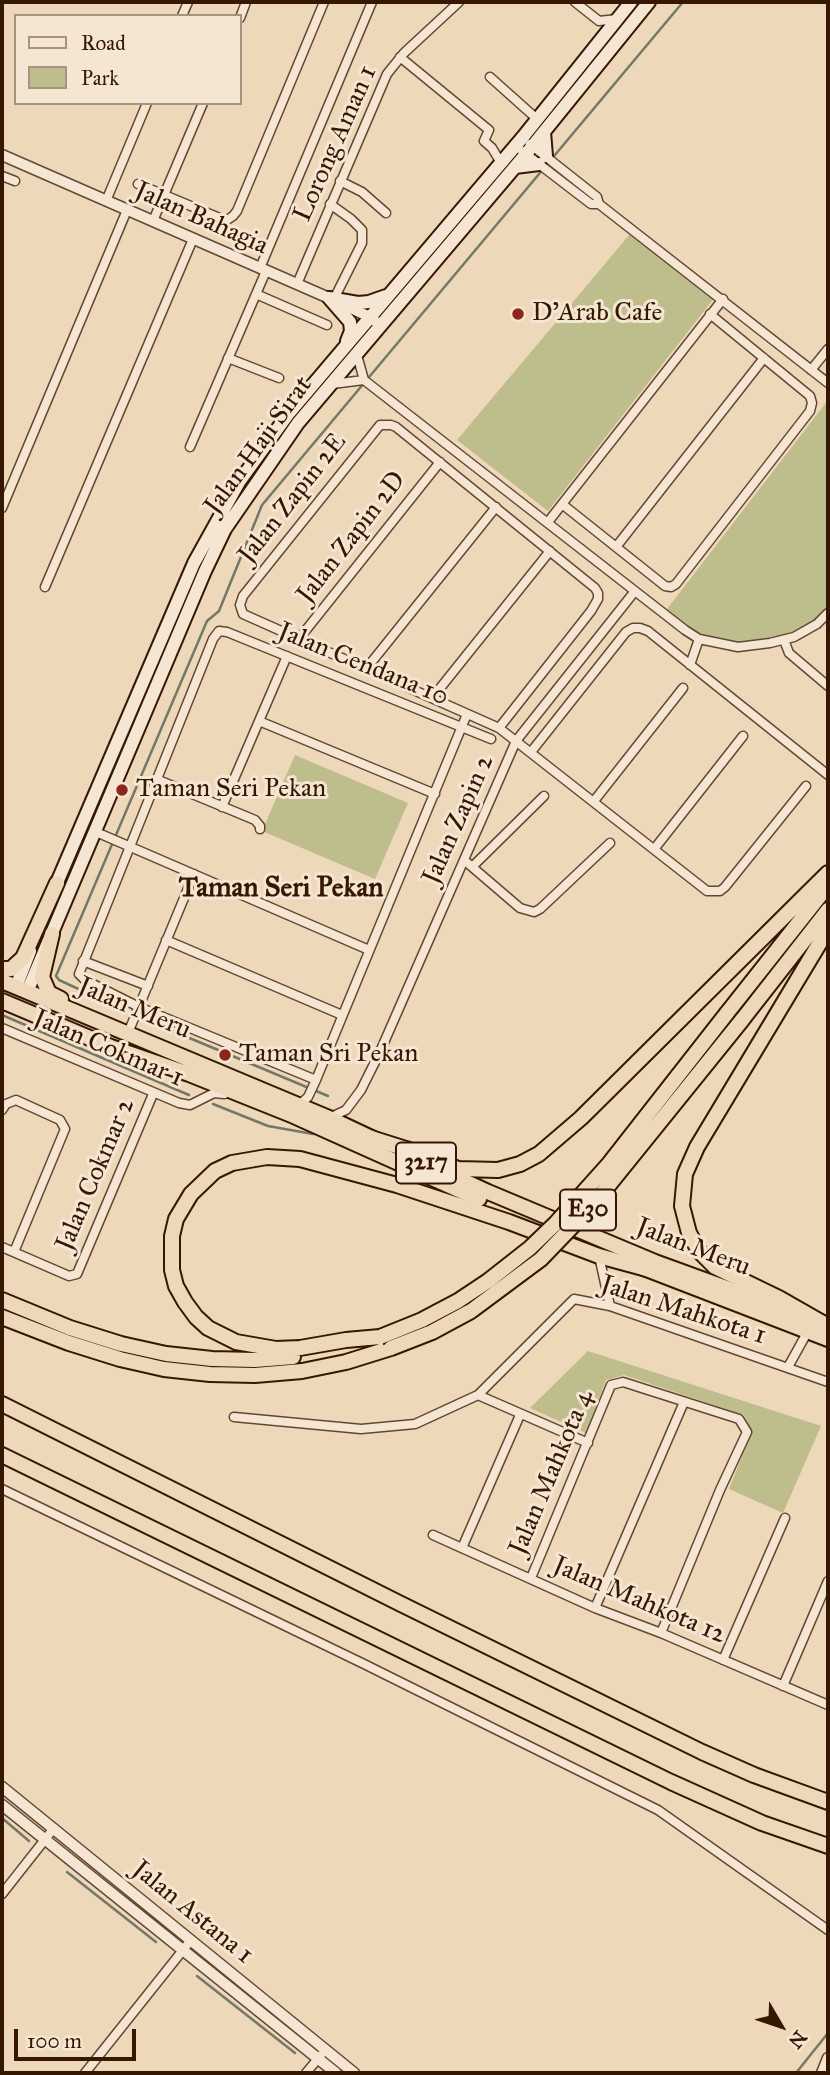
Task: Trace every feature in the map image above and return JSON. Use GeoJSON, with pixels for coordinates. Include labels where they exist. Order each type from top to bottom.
{"type":"FeatureCollection","features":[{"type":"Feature","properties":{"kind":"highway"},"geometry":{"type":"LineString","coordinates":[[371,1138],[458,1170],[498,1170],[520,1164],[539,1154],[581,1118],[828,873]]}},
{"type":"Feature","properties":{"kind":"highway"},"geometry":{"type":"LineString","coordinates":[[2,969],[11,969],[23,958],[57,883]]}},
{"type":"Feature","properties":{"kind":"highway","name":"E30"},"geometry":{"type":"LineString","coordinates":[[2,1300],[70,1328],[121,1344],[166,1354],[212,1359],[255,1360],[338,1349],[380,1337],[422,1320],[466,1297],[530,1248],[564,1214],[608,1165],[828,885]]}},
{"type":"Feature","properties":{"kind":"highway","name":"E30"},"geometry":{"type":"LineString","coordinates":[[2,1317],[120,1359],[164,1369],[210,1374],[255,1375],[302,1371],[391,1349],[432,1332],[471,1311],[541,1259],[591,1207],[828,910]]}},
{"type":"Feature","properties":{"kind":"highway"},"geometry":{"type":"LineString","coordinates":[[825,1324],[715,1267],[699,1251],[689,1233],[682,1206],[685,1174],[697,1147],[828,929]]}},
{"type":"Feature","properties":{"kind":"highway"},"geometry":{"type":"LineString","coordinates":[[52,934],[41,971],[49,993],[91,1012],[123,1031]]}},
{"type":"Feature","properties":{"kind":"highway","name":"Jalan Meru"},"geometry":{"type":"LineString","coordinates":[[2,981],[16,991],[123,1031],[485,1202],[646,1269],[828,1339]]}},
{"type":"Feature","properties":{"kind":"highway"},"geometry":{"type":"LineString","coordinates":[[16,991],[29,1004],[195,1076]]}},
{"type":"Feature","properties":{"kind":"highway","name":"Jalan Meru"},"geometry":{"type":"LineString","coordinates":[[2,1001],[111,1047],[296,1111],[329,1118],[488,1192],[655,1262],[825,1324]]}},
{"type":"Feature","properties":{"kind":"highway"},"geometry":{"type":"LineString","coordinates":[[380,1337],[276,1349],[236,1342],[208,1328],[185,1302],[176,1286],[172,1270],[172,1236],[176,1219],[191,1194],[215,1171],[232,1163],[267,1157],[300,1159],[451,1202],[599,1256],[646,1269]]}},
{"type":"Feature","properties":{"kind":"highway"},"geometry":{"type":"LineString","coordinates":[[2,1404],[665,1733],[754,1775],[828,1802]]}},
{"type":"Feature","properties":{"kind":"highway"},"geometry":{"type":"LineString","coordinates":[[2,1455],[730,1810],[828,1846]]}},
{"type":"Feature","properties":{"kind":"main road","name":"Jalan Haji Sirat"},"geometry":{"type":"LineString","coordinates":[[16,991],[52,934],[102,834],[205,571],[225,529],[298,423],[515,167],[537,119],[631,2]]}},
{"type":"Feature","properties":{"kind":"main road","name":"Jalan Haji Sirat"},"geometry":{"type":"LineString","coordinates":[[16,991],[113,748],[214,522],[239,482],[289,413],[345,345],[501,163],[544,132],[649,2]]}},
{"type":"Feature","properties":{"kind":"main road"},"geometry":{"type":"LineString","coordinates":[[515,167],[543,161],[544,132]]}},
{"type":"Feature","properties":{"kind":"main road"},"geometry":{"type":"LineString","coordinates":[[331,298],[369,303],[388,296]]}},
{"type":"Feature","properties":{"kind":"main road"},"geometry":{"type":"LineString","coordinates":[[331,298],[350,323],[351,331],[345,345]]}},
{"type":"Feature","properties":{"kind":"street"},"geometry":{"type":"LineString","coordinates":[[138,184],[222,219],[227,220],[237,211],[324,2]]}},
{"type":"Feature","properties":{"kind":"street"},"geometry":{"type":"LineString","coordinates":[[190,447],[256,294],[263,269],[372,2]]}},
{"type":"Feature","properties":{"kind":"street","name":"Lorong Aman 1"},"geometry":{"type":"LineString","coordinates":[[297,284],[387,74],[458,2]]}},
{"type":"Feature","properties":{"kind":"street"},"geometry":{"type":"LineString","coordinates":[[575,2],[599,21],[617,19]]}},
{"type":"Feature","properties":{"kind":"street"},"geometry":{"type":"LineString","coordinates":[[401,57],[489,130],[484,141],[501,163]]}},
{"type":"Feature","properties":{"kind":"street"},"geometry":{"type":"LineString","coordinates":[[489,77],[537,119]]}},
{"type":"Feature","properties":{"kind":"street"},"geometry":{"type":"LineString","coordinates":[[106,201],[146,105]]}},
{"type":"Feature","properties":{"kind":"street"},"geometry":{"type":"LineString","coordinates":[[153,221],[202,105]]}},
{"type":"Feature","properties":{"kind":"street"},"geometry":{"type":"LineString","coordinates":[[524,146],[543,161],[554,175],[591,204],[599,204]]}},
{"type":"Feature","properties":{"kind":"street","name":"Jalan Bahagia"},"geometry":{"type":"LineString","coordinates":[[2,155],[331,298],[370,317],[381,326]]}},
{"type":"Feature","properties":{"kind":"street"},"geometry":{"type":"LineString","coordinates":[[543,161],[561,167],[597,197],[599,204],[828,383]]}},
{"type":"Feature","properties":{"kind":"street"},"geometry":{"type":"LineString","coordinates":[[2,176],[15,181]]}},
{"type":"Feature","properties":{"kind":"street"},"geometry":{"type":"LineString","coordinates":[[340,181],[362,192],[386,213]]}},
{"type":"Feature","properties":{"kind":"street"},"geometry":{"type":"LineString","coordinates":[[330,204],[362,230],[362,243],[331,298]]}},
{"type":"Feature","properties":{"kind":"street"},"geometry":{"type":"LineString","coordinates":[[2,508],[127,210]]}},
{"type":"Feature","properties":{"kind":"street"},"geometry":{"type":"LineString","coordinates":[[45,587],[193,239]]}},
{"type":"Feature","properties":{"kind":"street"},"geometry":{"type":"LineString","coordinates":[[256,294],[327,325]]}},
{"type":"Feature","properties":{"kind":"street"},"geometry":{"type":"LineString","coordinates":[[548,522],[723,299]]}},
{"type":"Feature","properties":{"kind":"street"},"geometry":{"type":"LineString","coordinates":[[562,504],[665,586],[676,584],[810,411],[812,403],[810,396],[710,314]]}},
{"type":"Feature","properties":{"kind":"street"},"geometry":{"type":"LineString","coordinates":[[811,370],[828,351]]}},
{"type":"Feature","properties":{"kind":"street"},"geometry":{"type":"LineString","coordinates":[[357,355],[364,380],[699,639],[738,647],[784,640],[817,624],[828,613]]}},
{"type":"Feature","properties":{"kind":"street"},"geometry":{"type":"LineString","coordinates":[[228,358],[279,378]]}},
{"type":"Feature","properties":{"kind":"street"},"geometry":{"type":"LineString","coordinates":[[616,547],[764,358]]}},
{"type":"Feature","properties":{"kind":"street"},"geometry":{"type":"LineString","coordinates":[[332,384],[364,380]]}},
{"type":"Feature","properties":{"kind":"street","name":"Jalan Zapin 2E"},"geometry":{"type":"LineString","coordinates":[[298,640],[243,614],[240,605],[243,596],[376,428],[385,424],[396,427],[440,462]]}},
{"type":"Feature","properties":{"kind":"street"},"geometry":{"type":"LineString","coordinates":[[440,462],[596,587],[598,599],[591,611],[499,727]]}},
{"type":"Feature","properties":{"kind":"street","name":"Jalan Zapin 2D"},"geometry":{"type":"LineString","coordinates":[[298,640],[440,462]]}},
{"type":"Feature","properties":{"kind":"street"},"geometry":{"type":"LineString","coordinates":[[366,669],[496,507]]}},
{"type":"Feature","properties":{"kind":"street"},"geometry":{"type":"LineString","coordinates":[[433,698],[550,551]]}},
{"type":"Feature","properties":{"kind":"street","name":"Jalan Zapin 2"},"geometry":{"type":"LineString","coordinates":[[329,1118],[345,1110],[361,1090],[398,1013],[516,741],[635,591]]}},
{"type":"Feature","properties":{"kind":"street"},"geometry":{"type":"LineString","coordinates":[[531,752],[626,632],[640,628],[648,631],[828,775]]}},
{"type":"Feature","properties":{"kind":"street","name":"Jalan Cendana 10"},"geometry":{"type":"LineString","coordinates":[[156,779],[213,639],[223,630],[491,739]]}},
{"type":"Feature","properties":{"kind":"street"},"geometry":{"type":"LineString","coordinates":[[690,665],[699,639]]}},
{"type":"Feature","properties":{"kind":"street"},"geometry":{"type":"LineString","coordinates":[[298,640],[499,727],[707,891],[720,891],[806,786]]}},
{"type":"Feature","properties":{"kind":"street"},"geometry":{"type":"LineString","coordinates":[[784,640],[789,653],[828,686]]}},
{"type":"Feature","properties":{"kind":"street"},"geometry":{"type":"LineString","coordinates":[[222,807],[286,656]]}},
{"type":"Feature","properties":{"kind":"street"},"geometry":{"type":"LineString","coordinates":[[593,801],[683,688]]}},
{"type":"Feature","properties":{"kind":"street"},"geometry":{"type":"LineString","coordinates":[[296,1111],[313,1085],[467,713]]}},
{"type":"Feature","properties":{"kind":"street"},"geometry":{"type":"LineString","coordinates":[[259,721],[435,794]]}},
{"type":"Feature","properties":{"kind":"street"},"geometry":{"type":"LineString","coordinates":[[655,848],[743,736]]}},
{"type":"Feature","properties":{"kind":"street"},"geometry":{"type":"LineString","coordinates":[[260,829],[255,820],[156,779],[125,844],[79,974],[85,981],[139,1007],[313,1085]]}},
{"type":"Feature","properties":{"kind":"street"},"geometry":{"type":"LineString","coordinates":[[472,867],[544,796]]}},
{"type":"Feature","properties":{"kind":"street"},"geometry":{"type":"LineString","coordinates":[[102,834],[369,950]]}},
{"type":"Feature","properties":{"kind":"street"},"geometry":{"type":"LineString","coordinates":[[464,860],[520,908],[534,912],[610,843]]}},
{"type":"Feature","properties":{"kind":"street"},"geometry":{"type":"LineString","coordinates":[[123,1031],[139,1007],[194,874]]}},
{"type":"Feature","properties":{"kind":"street"},"geometry":{"type":"LineString","coordinates":[[166,940],[342,1015]]}},
{"type":"Feature","properties":{"kind":"street"},"geometry":{"type":"LineString","coordinates":[[83,961],[148,986]]}},
{"type":"Feature","properties":{"kind":"street","name":"Jalan Cokmar 1"},"geometry":{"type":"LineString","coordinates":[[2,1028],[179,1104],[190,1105],[214,1093],[221,1093],[296,1111]]}},
{"type":"Feature","properties":{"kind":"street"},"geometry":{"type":"LineString","coordinates":[[195,1076],[205,1089],[199,1101]]}},
{"type":"Feature","properties":{"kind":"street","name":"Jalan Cokmar 2"},"geometry":{"type":"LineString","coordinates":[[2,1247],[69,1276],[77,1274],[153,1094]]}},
{"type":"Feature","properties":{"kind":"street"},"geometry":{"type":"LineString","coordinates":[[2,1110],[6,1104],[16,1100],[60,1120],[65,1129],[14,1252]]}},
{"type":"Feature","properties":{"kind":"street"},"geometry":{"type":"LineString","coordinates":[[599,1256],[610,1306]]}},
{"type":"Feature","properties":{"kind":"street","name":"Jalan Mahkota 1"},"geometry":{"type":"LineString","coordinates":[[478,1395],[574,1299],[610,1306],[828,1382]]}},
{"type":"Feature","properties":{"kind":"street"},"geometry":{"type":"LineString","coordinates":[[788,1367],[808,1331]]}},
{"type":"Feature","properties":{"kind":"street","name":"Jalan Mahkota 4"},"geometry":{"type":"LineString","coordinates":[[531,1578],[611,1385],[623,1382],[684,1402]]}},
{"type":"Feature","properties":{"kind":"street"},"geometry":{"type":"LineString","coordinates":[[234,1416],[361,1429],[415,1424],[478,1395],[587,1443]]}},
{"type":"Feature","properties":{"kind":"street"},"geometry":{"type":"LineString","coordinates":[[595,1608],[684,1402],[739,1419],[747,1432],[661,1633]]}},
{"type":"Feature","properties":{"kind":"street"},"geometry":{"type":"LineString","coordinates":[[462,1548],[520,1415]]}},
{"type":"Feature","properties":{"kind":"street"},"geometry":{"type":"LineString","coordinates":[[2,1489],[377,1670],[658,1810],[828,1930]]}},
{"type":"Feature","properties":{"kind":"street"},"geometry":{"type":"LineString","coordinates":[[723,1660],[785,1518]]}},
{"type":"Feature","properties":{"kind":"street","name":"Jalan Mahkota 12"},"geometry":{"type":"LineString","coordinates":[[433,1535],[595,1608],[661,1633],[828,1705]]}},
{"type":"Feature","properties":{"kind":"street"},"geometry":{"type":"LineString","coordinates":[[783,1686],[828,1581]]}},
{"type":"Feature","properties":{"kind":"street","name":"Jalan Astana 1"},"geometry":{"type":"LineString","coordinates":[[2,1787],[354,2073]]}},
{"type":"Feature","properties":{"kind":"street","name":"Jalan Astana 1"},"geometry":{"type":"LineString","coordinates":[[2,1805],[336,2073]]}},
{"type":"Feature","properties":{"kind":"street"},"geometry":{"type":"LineString","coordinates":[[2,1895],[54,1828]]}},
{"type":"Feature","properties":{"kind":"street"},"geometry":{"type":"LineString","coordinates":[[85,2073],[191,1940]]}},
{"type":"Feature","properties":{"kind":"street"},"geometry":{"type":"LineString","coordinates":[[306,2073],[325,2050]]}},
{"type":"Feature","properties":{"kind":"street"},"geometry":{"type":"LineString","coordinates":[[823,2073],[828,2058]]}},
{"type":"Feature","properties":{"kind":"street"},"geometry":{"type":"LineString","coordinates":[[823,2073],[828,2067]]}},
{"type":"Feature","properties":{"kind":"green space"},"geometry":{"type":"Polygon","coordinates":[[[630,234],[715,297],[548,511],[457,440],[630,234]]]}},
{"type":"Feature","properties":{"kind":"green space"},"geometry":{"type":"Polygon","coordinates":[[[828,400],[828,610],[815,622],[770,641],[737,643],[701,634],[686,627],[667,609],[828,400]]]}},
{"type":"Feature","properties":{"kind":"green space"},"geometry":{"type":"Polygon","coordinates":[[[295,755],[408,803],[375,879],[262,831],[295,755]]]}},
{"type":"Feature","properties":{"kind":"green space"},"geometry":{"type":"Polygon","coordinates":[[[588,1351],[821,1426],[783,1513],[729,1489],[752,1431],[744,1415],[624,1375],[606,1380],[586,1433],[530,1408],[588,1351]]]}},
{"type":"Feature","properties":{"kind":"waterway"},"geometry":{"type":"LineString","coordinates":[[124,1010],[59,980],[56,976],[207,621],[219,611],[262,505],[683,2]]}},
{"type":"Feature","properties":{"kind":"waterway"},"geometry":{"type":"LineString","coordinates":[[2,1015],[189,1095]]}},
{"type":"Feature","properties":{"kind":"waterway"},"geometry":{"type":"LineString","coordinates":[[144,1019],[328,1096]]}},
{"type":"Feature","properties":{"kind":"waterway"},"geometry":{"type":"LineString","coordinates":[[213,1104],[268,1126],[313,1134]]}},
{"type":"Feature","properties":{"kind":"waterway"},"geometry":{"type":"LineString","coordinates":[[2,1818],[29,1841]]}},
{"type":"Feature","properties":{"kind":"waterway"},"geometry":{"type":"LineString","coordinates":[[67,1872],[156,1942]]}},
{"type":"Feature","properties":{"kind":"waterway"},"geometry":{"type":"LineString","coordinates":[[197,1976],[295,2053]]}},
{"type":"Feature","properties":{"kind":"waterway"},"geometry":{"type":"LineString","coordinates":[[796,2073],[828,2033]]}},
{"type":"Feature","properties":{"kind":"place","name":"D'Arab Cafe"},"geometry":{"type":"Point","coordinates":[518,314]}},
{"type":"Feature","properties":{"kind":"place","name":"Taman Seri Pekan"},"geometry":{"type":"Point","coordinates":[122,790]}},
{"type":"Feature","properties":{"kind":"place","name":"Taman Sri Pekan"},"geometry":{"type":"Point","coordinates":[225,1055]}},
{"type":"Feature","properties":{"kind":"district","name":"Taman Seri Pekan"},"geometry":{"type":"Point","coordinates":[281,889]}}]}
